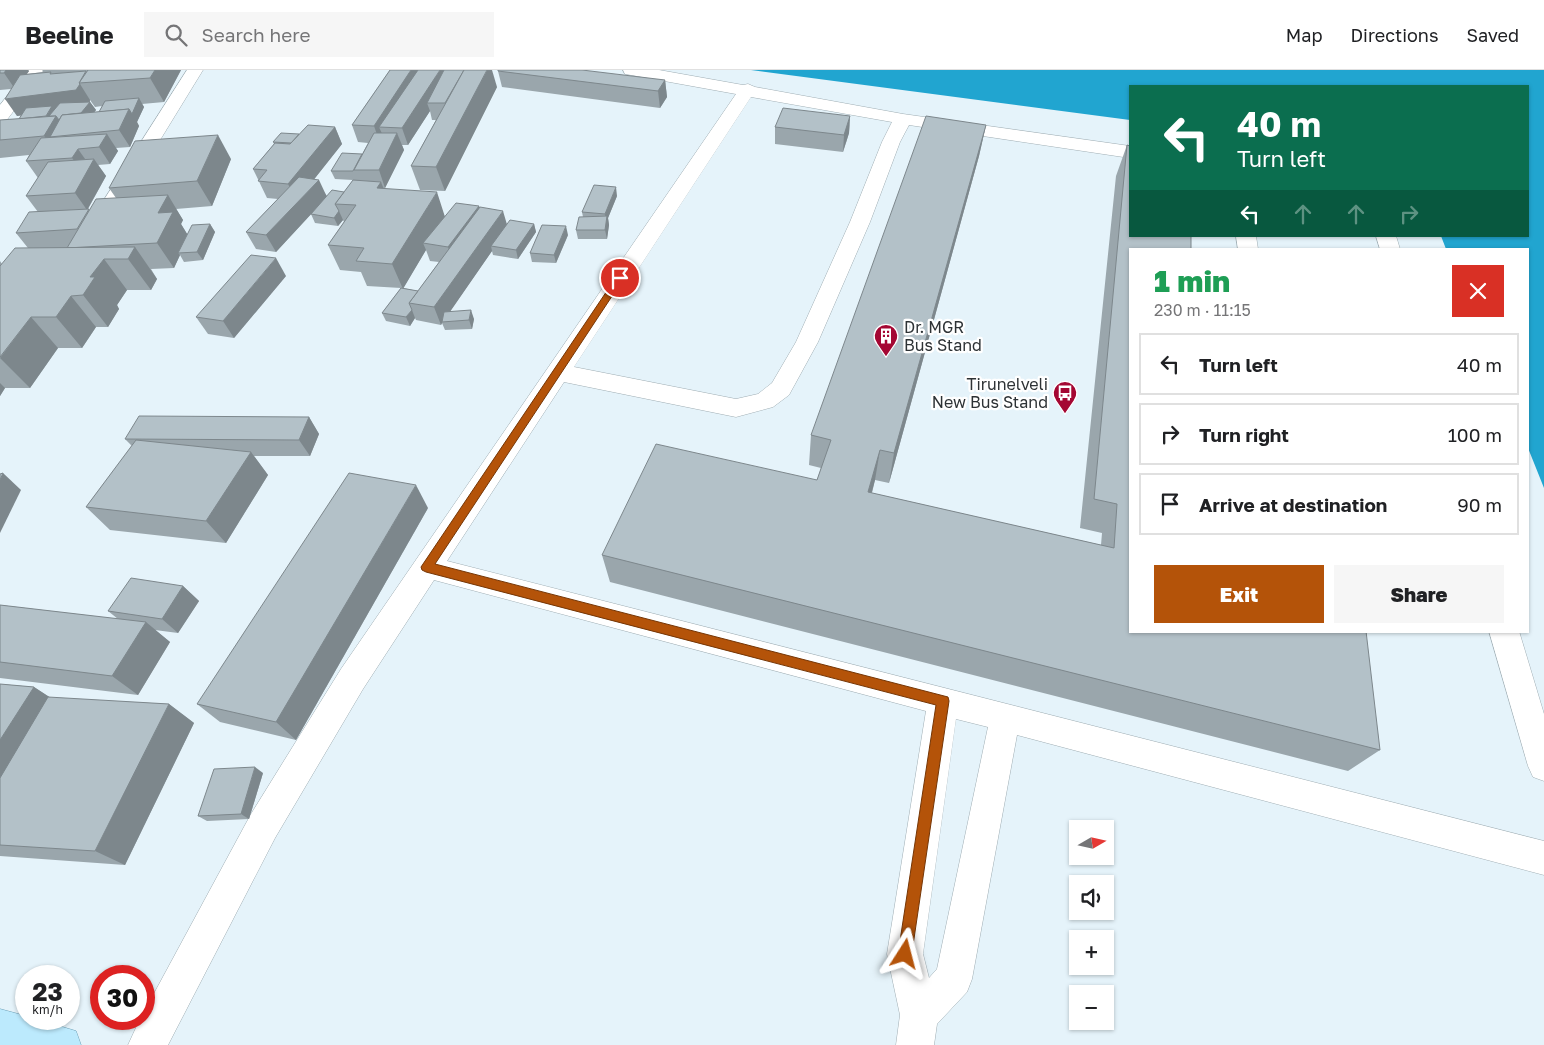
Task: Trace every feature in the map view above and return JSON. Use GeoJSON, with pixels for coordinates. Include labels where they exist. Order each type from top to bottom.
{"type":"FeatureCollection","features":[{"type":"Feature","properties":{"kind":"main road"},"geometry":{"type":"LineString","coordinates":[[0,1028],[62,1045]]}},
{"type":"Feature","properties":{"kind":"street"},"geometry":{"type":"LineString","coordinates":[[0,117],[37,70]]}},
{"type":"Feature","properties":{"kind":"street"},"geometry":{"type":"LineString","coordinates":[[112,203],[195,70]]}},
{"type":"Feature","properties":{"kind":"street"},"geometry":{"type":"LineString","coordinates":[[631,70],[748,89],[903,119],[1129,152]]}},
{"type":"Feature","properties":{"kind":"street"},"geometry":{"type":"LineString","coordinates":[[147,1045],[263,826],[352,679],[748,89]]}},
{"type":"Feature","properties":{"kind":"street"},"geometry":{"type":"LineString","coordinates":[[557,372],[736,408],[765,401],[782,389],[807,342],[860,222],[891,142],[903,119]]}},
{"type":"Feature","properties":{"kind":"street"},"geometry":{"type":"LineString","coordinates":[[426,567],[1544,858]]}},
{"type":"Feature","properties":{"kind":"street"},"geometry":{"type":"LineString","coordinates":[[1505,633],[1544,766]]}},
{"type":"Feature","properties":{"kind":"street"},"geometry":{"type":"LineString","coordinates":[[917,1030],[905,954],[943,701]]}},
{"type":"Feature","properties":{"kind":"street"},"geometry":{"type":"LineString","coordinates":[[917,1030],[954,979],[1005,718]]}},
{"type":"Feature","properties":{"kind":"water"},"geometry":{"type":"Polygon","coordinates":[[[751,70],[1544,70],[1544,488],[1529,450],[1529,248],[1446,248],[1441,237],[1529,237],[1529,85],[1129,85],[1129,120],[751,70]]]}},
{"type":"Feature","properties":{"kind":"building"},"geometry":{"type":"Polygon","coordinates":[[[88,70],[155,70],[150,78],[79,83],[88,70]]]}},
{"type":"Feature","properties":{"kind":"building"},"geometry":{"type":"Polygon","coordinates":[[[390,70],[411,70],[374,126],[352,125],[390,70]]]}},
{"type":"Feature","properties":{"kind":"building"},"geometry":{"type":"Polygon","coordinates":[[[418,70],[440,70],[402,128],[379,127],[418,70]]]}},
{"type":"Feature","properties":{"kind":"building"},"geometry":{"type":"Polygon","coordinates":[[[444,70],[464,70],[445,103],[427,103],[444,70]]]}},
{"type":"Feature","properties":{"kind":"building"},"geometry":{"type":"Polygon","coordinates":[[[464,70],[487,70],[436,167],[411,166],[464,70]]]}},
{"type":"Feature","properties":{"kind":"building"},"geometry":{"type":"Polygon","coordinates":[[[498,70],[582,70],[665,80],[658,91],[498,70]]]}},
{"type":"Feature","properties":{"kind":"building"},"geometry":{"type":"Polygon","coordinates":[[[86,71],[76,90],[5,99],[20,75],[86,71]]]}},
{"type":"Feature","properties":{"kind":"building"},"geometry":{"type":"Polygon","coordinates":[[[139,98],[132,114],[129,109],[99,112],[105,101],[139,98]]]}},
{"type":"Feature","properties":{"kind":"building"},"geometry":{"type":"Polygon","coordinates":[[[90,102],[81,113],[62,115],[59,120],[56,116],[49,116],[60,103],[90,102]]]}},
{"type":"Feature","properties":{"kind":"building"},"geometry":{"type":"Polygon","coordinates":[[[52,106],[46,116],[19,119],[26,108],[52,106]]]}},
{"type":"Feature","properties":{"kind":"building"},"geometry":{"type":"Polygon","coordinates":[[[783,108],[850,116],[844,135],[775,127],[783,108]]]}},
{"type":"Feature","properties":{"kind":"building"},"geometry":{"type":"Polygon","coordinates":[[[129,109],[119,130],[50,137],[62,115],[129,109]]]}},
{"type":"Feature","properties":{"kind":"building"},"geometry":{"type":"Polygon","coordinates":[[[56,116],[44,136],[0,140],[0,120],[56,116]]]}},
{"type":"Feature","properties":{"kind":"building","name":"Dr. MGR Bus Stand"},"geometry":{"type":"Polygon","coordinates":[[[926,116],[986,125],[894,453],[880,450],[868,492],[1114,548],[1117,504],[1094,499],[1127,145],[1129,146],[1129,237],[1191,237],[1191,248],[1129,248],[1129,633],[1366,633],[1380,750],[602,555],[656,444],[817,480],[831,440],[811,435],[926,116]]]}},
{"type":"Feature","properties":{"kind":"building"},"geometry":{"type":"Polygon","coordinates":[[[308,125],[335,127],[288,184],[258,181],[267,170],[253,169],[275,143],[290,144],[308,125]]]}},
{"type":"Feature","properties":{"kind":"building"},"geometry":{"type":"Polygon","coordinates":[[[281,133],[299,134],[291,143],[273,142],[281,133]]]}},
{"type":"Feature","properties":{"kind":"building"},"geometry":{"type":"Polygon","coordinates":[[[374,133],[397,133],[379,170],[354,170],[374,133]]]}},
{"type":"Feature","properties":{"kind":"building"},"geometry":{"type":"Polygon","coordinates":[[[107,134],[99,147],[78,149],[72,158],[26,161],[41,138],[107,134]]]}},
{"type":"Feature","properties":{"kind":"building"},"geometry":{"type":"Polygon","coordinates":[[[218,135],[197,181],[109,188],[135,141],[218,135]]]}},
{"type":"Feature","properties":{"kind":"building"},"geometry":{"type":"Polygon","coordinates":[[[342,153],[362,154],[353,171],[331,171],[342,153]]]}},
{"type":"Feature","properties":{"kind":"building"},"geometry":{"type":"Polygon","coordinates":[[[94,159],[75,193],[26,196],[48,162],[94,159]]]}},
{"type":"Feature","properties":{"kind":"building"},"geometry":{"type":"Polygon","coordinates":[[[299,177],[319,180],[266,235],[246,232],[299,177]]]}},
{"type":"Feature","properties":{"kind":"building"},"geometry":{"type":"Polygon","coordinates":[[[353,180],[381,182],[377,188],[437,192],[392,264],[356,261],[364,248],[328,245],[356,205],[335,204],[353,180]]]}},
{"type":"Feature","properties":{"kind":"building"},"geometry":{"type":"Polygon","coordinates":[[[594,185],[616,187],[605,214],[582,212],[594,185]]]}},
{"type":"Feature","properties":{"kind":"building"},"geometry":{"type":"Polygon","coordinates":[[[332,190],[344,192],[335,204],[339,211],[334,218],[311,214],[332,190]]]}},
{"type":"Feature","properties":{"kind":"building"},"geometry":{"type":"Polygon","coordinates":[[[168,195],[158,213],[173,212],[157,243],[67,248],[96,199],[168,195]]]}},
{"type":"Feature","properties":{"kind":"building"},"geometry":{"type":"Polygon","coordinates":[[[456,203],[479,206],[448,247],[423,243],[456,203]]]}},
{"type":"Feature","properties":{"kind":"building"},"geometry":{"type":"Polygon","coordinates":[[[480,207],[503,211],[434,307],[409,303],[480,207]]]}},
{"type":"Feature","properties":{"kind":"building"},"geometry":{"type":"Polygon","coordinates":[[[89,209],[77,229],[16,233],[29,212],[89,209]]]}},
{"type":"Feature","properties":{"kind":"building"},"geometry":{"type":"Polygon","coordinates":[[[607,216],[605,230],[576,230],[579,217],[607,216]]]}},
{"type":"Feature","properties":{"kind":"building"},"geometry":{"type":"Polygon","coordinates":[[[510,220],[534,224],[516,250],[491,246],[510,220]]]}},
{"type":"Feature","properties":{"kind":"building"},"geometry":{"type":"Polygon","coordinates":[[[210,224],[197,252],[178,253],[192,225],[210,224]]]}},
{"type":"Feature","properties":{"kind":"building"},"geometry":{"type":"Polygon","coordinates":[[[542,225],[566,226],[554,255],[530,253],[542,225]]]}},
{"type":"Feature","properties":{"kind":"building"},"geometry":{"type":"Polygon","coordinates":[[[135,247],[128,259],[104,259],[90,277],[95,277],[83,295],[71,296],[56,317],[31,317],[0,357],[0,266],[15,248],[135,247]]]}},
{"type":"Feature","properties":{"kind":"building"},"geometry":{"type":"Polygon","coordinates":[[[251,255],[276,258],[223,321],[196,317],[251,255]]]}},
{"type":"Feature","properties":{"kind":"building"},"geometry":{"type":"Polygon","coordinates":[[[401,288],[418,291],[409,303],[412,310],[406,317],[382,313],[401,288]]]}},
{"type":"Feature","properties":{"kind":"building"},"geometry":{"type":"Polygon","coordinates":[[[471,310],[469,320],[442,322],[444,312],[471,310]]]}},
{"type":"Feature","properties":{"kind":"building"},"geometry":{"type":"Polygon","coordinates":[[[139,416],[309,417],[299,440],[125,439],[139,416]]]}},
{"type":"Feature","properties":{"kind":"building"},"geometry":{"type":"Polygon","coordinates":[[[136,440],[251,452],[206,521],[86,507],[136,440]]]}},
{"type":"Feature","properties":{"kind":"building"},"geometry":{"type":"Polygon","coordinates":[[[349,473],[416,485],[276,722],[197,704],[349,473]]]}},
{"type":"Feature","properties":{"kind":"building"},"geometry":{"type":"Polygon","coordinates":[[[131,578],[183,586],[162,619],[108,611],[131,578]]]}},
{"type":"Feature","properties":{"kind":"building"},"geometry":{"type":"Polygon","coordinates":[[[0,605],[146,622],[112,676],[0,662],[0,605]]]}},
{"type":"Feature","properties":{"kind":"building"},"geometry":{"type":"Polygon","coordinates":[[[0,684],[34,687],[0,740],[0,684]]]}},
{"type":"Feature","properties":{"kind":"building"},"geometry":{"type":"Polygon","coordinates":[[[48,697],[169,704],[95,851],[0,845],[0,778],[48,697]]]}},
{"type":"Feature","properties":{"kind":"building"},"geometry":{"type":"Polygon","coordinates":[[[255,767],[241,814],[198,816],[214,769],[255,767]]]}},
{"type":"Feature","properties":{"kind":"place","name":"Dr. MGR Bus Stand"},"geometry":{"type":"Point","coordinates":[886,357]}},
{"type":"Feature","properties":{"kind":"place","name":"Tirunelveli New Bus Stand"},"geometry":{"type":"Point","coordinates":[1065,414]}},
{"type":"Feature","properties":{"kind":"route"},"geometry":{"type":"LineString","coordinates":[[620,278],[426,567],[943,701],[905,954]]}}]}
